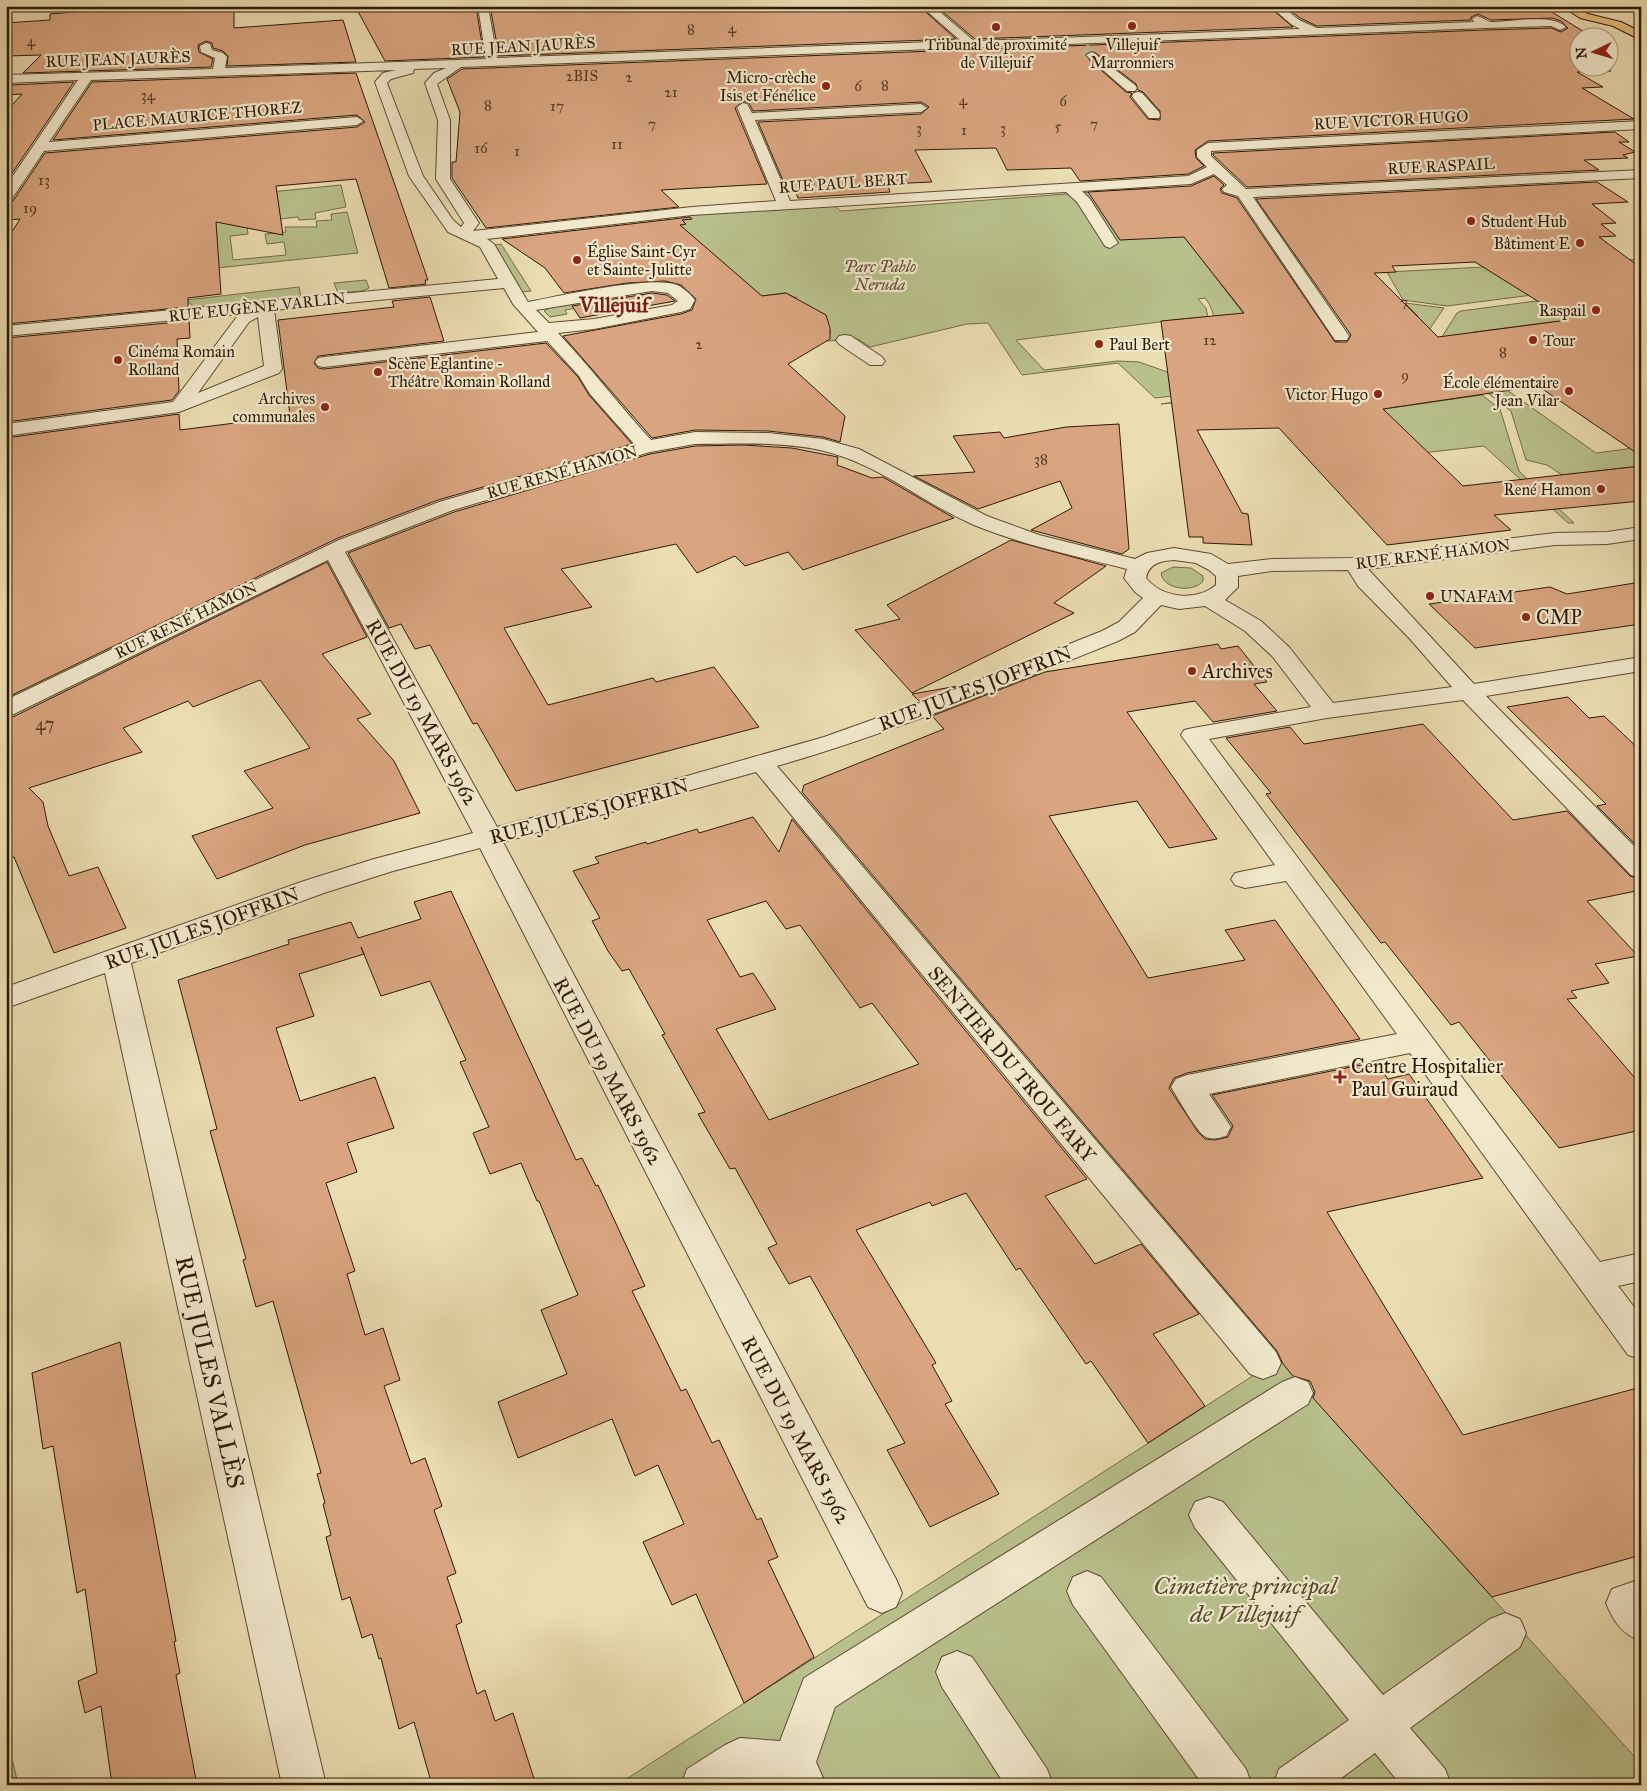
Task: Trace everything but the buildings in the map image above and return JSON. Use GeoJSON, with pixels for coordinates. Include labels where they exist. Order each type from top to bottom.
{"type":"FeatureCollection","features":[{"type":"Feature","properties":{"kind":"main road"},"geometry":{"type":"LineString","coordinates":[[1567,6],[1588,18],[1616,24],[1641,37]]}},
{"type":"Feature","properties":{"kind":"street"},"geometry":{"type":"LineString","coordinates":[[483,6],[492,62]]}},
{"type":"Feature","properties":{"kind":"street"},"geometry":{"type":"LineString","coordinates":[[926,6],[955,34],[972,45]]}},
{"type":"Feature","properties":{"kind":"street"},"geometry":{"type":"LineString","coordinates":[[1274,6],[1300,25],[1318,29]]}},
{"type":"Feature","properties":{"kind":"street","name":"RUE JEAN JAURÈS"},"geometry":{"type":"LineString","coordinates":[[1482,22],[1501,18]]}},
{"type":"Feature","properties":{"kind":"street","name":"RUE JEAN JAURÈS"},"geometry":{"type":"LineString","coordinates":[[6,79],[218,71],[450,66],[492,62],[1041,42],[1085,48],[1318,29],[1482,22],[1556,25]]}},
{"type":"Feature","properties":{"kind":"street","name":"RUE JEAN JAURÈS"},"geometry":{"type":"LineString","coordinates":[[1041,42],[1044,36],[1052,34],[1300,25]]}},
{"type":"Feature","properties":{"kind":"street"},"geometry":{"type":"LineString","coordinates":[[206,46],[207,52],[221,57],[218,71]]}},
{"type":"Feature","properties":{"kind":"street"},"geometry":{"type":"LineString","coordinates":[[1085,48],[1134,92],[1154,115]]}},
{"type":"Feature","properties":{"kind":"street"},"geometry":{"type":"LineString","coordinates":[[382,82],[387,76],[400,71],[450,66],[455,68],[438,76],[431,83],[444,120],[443,178],[472,223],[466,235]]}},
{"type":"Feature","properties":{"kind":"street"},"geometry":{"type":"LineString","coordinates":[[338,69],[382,82]]}},
{"type":"Feature","properties":{"kind":"street"},"geometry":{"type":"LineString","coordinates":[[6,197],[87,76]]}},
{"type":"Feature","properties":{"kind":"street"},"geometry":{"type":"LineString","coordinates":[[382,82],[416,176],[448,223],[466,235],[486,244],[508,283],[544,332],[581,366],[596,390],[647,447]]}},
{"type":"Feature","properties":{"kind":"street"},"geometry":{"type":"LineString","coordinates":[[785,205],[745,112],[921,108]]}},
{"type":"Feature","properties":{"kind":"street","name":"PLACE MAURICE THOREZ"},"geometry":{"type":"LineString","coordinates":[[40,147],[357,121]]}},
{"type":"Feature","properties":{"kind":"street","name":"RUE VICTOR HUGO"},"geometry":{"type":"LineString","coordinates":[[1341,336],[1243,193],[1204,157],[1204,150],[1208,147],[1641,125]]}},
{"type":"Feature","properties":{"kind":"street","name":"RUE PAUL BERT"},"geometry":{"type":"LineString","coordinates":[[466,235],[667,213],[1191,180],[1216,168]]}},
{"type":"Feature","properties":{"kind":"street","name":"RUE RASPAIL"},"geometry":{"type":"LineString","coordinates":[[1191,180],[1243,193],[1641,174]]}},
{"type":"Feature","properties":{"kind":"street"},"geometry":{"type":"LineString","coordinates":[[1068,187],[1083,199],[1110,244]]}},
{"type":"Feature","properties":{"kind":"street","name":"RUE EUGÈNE VARLIN"},"geometry":{"type":"LineString","coordinates":[[6,331],[508,283]]}},
{"type":"Feature","properties":{"kind":"street"},"geometry":{"type":"LineString","coordinates":[[324,362],[594,324],[675,309],[684,306],[687,300],[673,289],[652,286],[525,307]]}},
{"type":"Feature","properties":{"kind":"street"},"geometry":{"type":"LineString","coordinates":[[6,430],[179,407],[279,368],[265,306],[243,318],[179,407]]}},
{"type":"Feature","properties":{"kind":"street"},"geometry":{"type":"LineString","coordinates":[[845,340],[876,361]]}},
{"type":"Feature","properties":{"kind":"street","name":"RUE RENÉ HAMON"},"geometry":{"type":"LineString","coordinates":[[10,700],[333,550],[446,506],[647,447],[677,440],[712,437],[758,438],[823,445],[852,453],[980,520],[1032,539],[1139,566]]}},
{"type":"Feature","properties":{"kind":"street","name":"RUE RENÉ HAMON"},"geometry":{"type":"LineString","coordinates":[[1224,571],[1282,564],[1354,564],[1555,539],[1607,538],[1641,533]]}},
{"type":"Feature","properties":{"kind":"street","name":"RUE DU 19 MARS 1962"},"geometry":{"type":"LineString","coordinates":[[333,550],[489,838],[499,862],[882,1594]]}},
{"type":"Feature","properties":{"kind":"street"},"geometry":{"type":"LineString","coordinates":[[1183,555],[1207,560],[1224,571],[1229,582],[1227,587],[1216,597],[1186,602],[1157,596],[1139,585],[1135,578],[1139,566],[1152,558],[1183,555]]}},
{"type":"Feature","properties":{"kind":"street"},"geometry":{"type":"LineString","coordinates":[[1354,564],[1366,581],[1418,634],[1488,714],[1641,869]]}},
{"type":"Feature","properties":{"kind":"street","name":"RUE JULES JOFFRIN"},"geometry":{"type":"LineString","coordinates":[[6,998],[323,884],[384,865],[762,764],[833,742],[934,705],[1110,636],[1127,627],[1157,596]]}},
{"type":"Feature","properties":{"kind":"street"},"geometry":{"type":"LineString","coordinates":[[1208,599],[1253,626],[1281,652],[1328,711]]}},
{"type":"Feature","properties":{"kind":"street"},"geometry":{"type":"LineString","coordinates":[[1641,664],[1328,711],[1193,735],[1641,1344]]}},
{"type":"Feature","properties":{"kind":"street","name":"SENTIER DU TROU FARY"},"geometry":{"type":"LineString","coordinates":[[762,764],[1263,1363]]}},
{"type":"Feature","properties":{"kind":"street"},"geometry":{"type":"LineString","coordinates":[[1245,879],[1292,870]]}},
{"type":"Feature","properties":{"kind":"street","name":"RUE JULES VALLÈS"},"geometry":{"type":"LineString","coordinates":[[116,959],[304,1785]]}},
{"type":"Feature","properties":{"kind":"street"},"geometry":{"type":"LineString","coordinates":[[1215,1128],[1188,1087],[1418,1041]]}},
{"type":"Feature","properties":{"kind":"street"},"geometry":{"type":"LineString","coordinates":[[1592,1278],[1641,1267]]}},
{"type":"Feature","properties":{"kind":"street"},"geometry":{"type":"LineString","coordinates":[[703,1785],[740,1760],[798,1774],[819,1693],[1295,1393]]}},
{"type":"Feature","properties":{"kind":"street"},"geometry":{"type":"LineString","coordinates":[[1208,1515],[1429,1785]]}},
{"type":"Feature","properties":{"kind":"street"},"geometry":{"type":"LineString","coordinates":[[1087,1591],[1230,1785]]}},
{"type":"Feature","properties":{"kind":"street"},"geometry":{"type":"LineString","coordinates":[[1641,1599],[1626,1603],[1641,1621]]}},
{"type":"Feature","properties":{"kind":"street"},"geometry":{"type":"LineString","coordinates":[[1295,1785],[1505,1633]]}},
{"type":"Feature","properties":{"kind":"street"},"geometry":{"type":"LineString","coordinates":[[957,1672],[1031,1785]]}},
{"type":"Feature","properties":{"kind":"green space"},"geometry":{"type":"Polygon","coordinates":[[[341,185],[346,207],[315,213],[316,219],[299,220],[298,217],[280,219],[210,198],[341,185]]]}},
{"type":"Feature","properties":{"kind":"green space","name":"Parc Pablo Neruda"},"geometry":{"type":"Polygon","coordinates":[[[1147,188],[1266,343],[1345,340],[1297,347],[1262,346],[1246,342],[1232,337],[1220,328],[1205,298],[1198,299],[1206,308],[1209,322],[1227,342],[1221,342],[1191,318],[1016,340],[1044,370],[1117,361],[1139,362],[1193,381],[1233,389],[1155,398],[1118,363],[1022,375],[988,323],[967,324],[870,347],[858,339],[827,341],[821,337],[823,336],[822,334],[831,332],[819,315],[803,318],[782,302],[797,298],[785,293],[761,296],[705,247],[676,251],[665,242],[681,239],[667,227],[686,224],[682,220],[692,219],[686,214],[832,204],[841,211],[1147,188]]]}},
{"type":"Feature","properties":{"kind":"green space"},"geometry":{"type":"Polygon","coordinates":[[[212,212],[247,226],[248,234],[230,236],[233,260],[286,255],[284,242],[267,244],[265,234],[286,232],[285,227],[317,227],[316,221],[332,220],[331,214],[347,212],[358,253],[217,268],[212,212]]]}},
{"type":"Feature","properties":{"kind":"green space"},"geometry":{"type":"Polygon","coordinates":[[[501,244],[531,291],[522,292],[495,245],[501,244]]]}},
{"type":"Feature","properties":{"kind":"green space"},"geometry":{"type":"Polygon","coordinates":[[[1641,259],[1641,281],[1447,306],[1403,300],[1387,272],[1641,259]]]}},
{"type":"Feature","properties":{"kind":"green space"},"geometry":{"type":"Polygon","coordinates":[[[366,280],[369,288],[362,291],[338,293],[334,283],[366,280]]]}},
{"type":"Feature","properties":{"kind":"green space"},"geometry":{"type":"Polygon","coordinates":[[[299,287],[301,297],[194,307],[186,300],[299,287]]]}},
{"type":"Feature","properties":{"kind":"green space"},"geometry":{"type":"Polygon","coordinates":[[[626,294],[630,299],[565,310],[567,314],[550,317],[544,311],[549,308],[626,294]]]}},
{"type":"Feature","properties":{"kind":"green space"},"geometry":{"type":"Polygon","coordinates":[[[1536,301],[1576,325],[1608,359],[1551,322],[1475,332],[1440,340],[1457,313],[1461,311],[1536,301]]]}},
{"type":"Feature","properties":{"kind":"green space"},"geometry":{"type":"Polygon","coordinates":[[[1405,303],[1444,308],[1414,352],[1418,316],[1405,303]]]}},
{"type":"Feature","properties":{"kind":"green space"},"geometry":{"type":"Polygon","coordinates":[[[1497,383],[1596,453],[1641,447],[1641,466],[1562,475],[1547,465],[1526,460],[1511,411],[1480,387],[1497,383]]]}},
{"type":"Feature","properties":{"kind":"green space"},"geometry":{"type":"Polygon","coordinates":[[[1305,384],[1309,386],[1279,391],[1313,419],[1482,395],[1500,409],[1519,471],[1574,523],[1568,523],[1484,446],[1396,456],[1359,419],[1281,427],[1257,394],[1161,404],[1175,402],[1171,398],[1305,384]]]}},
{"type":"Feature","properties":{"kind":"green space"},"geometry":{"type":"Polygon","coordinates":[[[1173,567],[1191,568],[1203,576],[1203,581],[1193,587],[1179,588],[1173,586],[1163,579],[1161,573],[1173,567]]]}},
{"type":"Feature","properties":{"kind":"green space","name":"Cimetière principal de Villejuif"},"geometry":{"type":"Polygon","coordinates":[[[1279,1359],[1641,1764],[1641,1785],[617,1785],[1279,1359]]]}},
{"type":"Feature","properties":{"kind":"green space"},"geometry":{"type":"Polygon","coordinates":[[[6,1730],[18,1785],[6,1785],[6,1730]]]}},
{"type":"Feature","properties":{"kind":"tunnel"},"geometry":{"type":"LineString","coordinates":[[1084,49],[1092,55]]}},
{"type":"Feature","properties":{"kind":"place","name":"Villejuif Marronniers"},"geometry":{"type":"Point","coordinates":[1132,26]}},
{"type":"Feature","properties":{"kind":"place","name":"Tribunal de proximité de Villejuif"},"geometry":{"type":"Point","coordinates":[996,27]}},
{"type":"Feature","properties":{"kind":"place","name":"Micro-crèche Isis et Fénélice"},"geometry":{"type":"Point","coordinates":[826,86]}},
{"type":"Feature","properties":{"kind":"place","name":"Student Hub"},"geometry":{"type":"Point","coordinates":[1471,221]}},
{"type":"Feature","properties":{"kind":"place","name":"Bâtiment E"},"geometry":{"type":"Point","coordinates":[1580,243]}},
{"type":"Feature","properties":{"kind":"place","name":"Église Saint-Cyr et Sainte-Julitte"},"geometry":{"type":"Point","coordinates":[577,260]}},
{"type":"Feature","properties":{"kind":"place","name":"Raspail"},"geometry":{"type":"Point","coordinates":[1596,310]}},
{"type":"Feature","properties":{"kind":"place","name":"Tour"},"geometry":{"type":"Point","coordinates":[1533,340]}},
{"type":"Feature","properties":{"kind":"place","name":"Paul Bert"},"geometry":{"type":"Point","coordinates":[1099,344]}},
{"type":"Feature","properties":{"kind":"place","name":"Cinéma Romain Rolland"},"geometry":{"type":"Point","coordinates":[118,360]}},
{"type":"Feature","properties":{"kind":"place","name":"Scène Eglantine - Théâtre Romain Rolland"},"geometry":{"type":"Point","coordinates":[378,372]}},
{"type":"Feature","properties":{"kind":"place","name":"École élémentaire Jean Vilar"},"geometry":{"type":"Point","coordinates":[1569,391]}},
{"type":"Feature","properties":{"kind":"place","name":"Victor Hugo"},"geometry":{"type":"Point","coordinates":[1378,394]}},
{"type":"Feature","properties":{"kind":"place","name":"Archives communales"},"geometry":{"type":"Point","coordinates":[325,407]}},
{"type":"Feature","properties":{"kind":"place","name":"René Hamon"},"geometry":{"type":"Point","coordinates":[1601,489]}},
{"type":"Feature","properties":{"kind":"place","name":"UNAFAM"},"geometry":{"type":"Point","coordinates":[1430,596]}},
{"type":"Feature","properties":{"kind":"place","name":"CMP"},"geometry":{"type":"Point","coordinates":[1526,617]}},
{"type":"Feature","properties":{"kind":"place","name":"Archives"},"geometry":{"type":"Point","coordinates":[1192,671]}},
{"type":"Feature","properties":{"kind":"place","name":"Centre Hospitalier Paul Guiraud"},"geometry":{"type":"Point","coordinates":[1340,1077]}},
{"type":"Feature","properties":{"kind":"district","name":"Villejuif"},"geometry":{"type":"Point","coordinates":[614,305]}}]}
